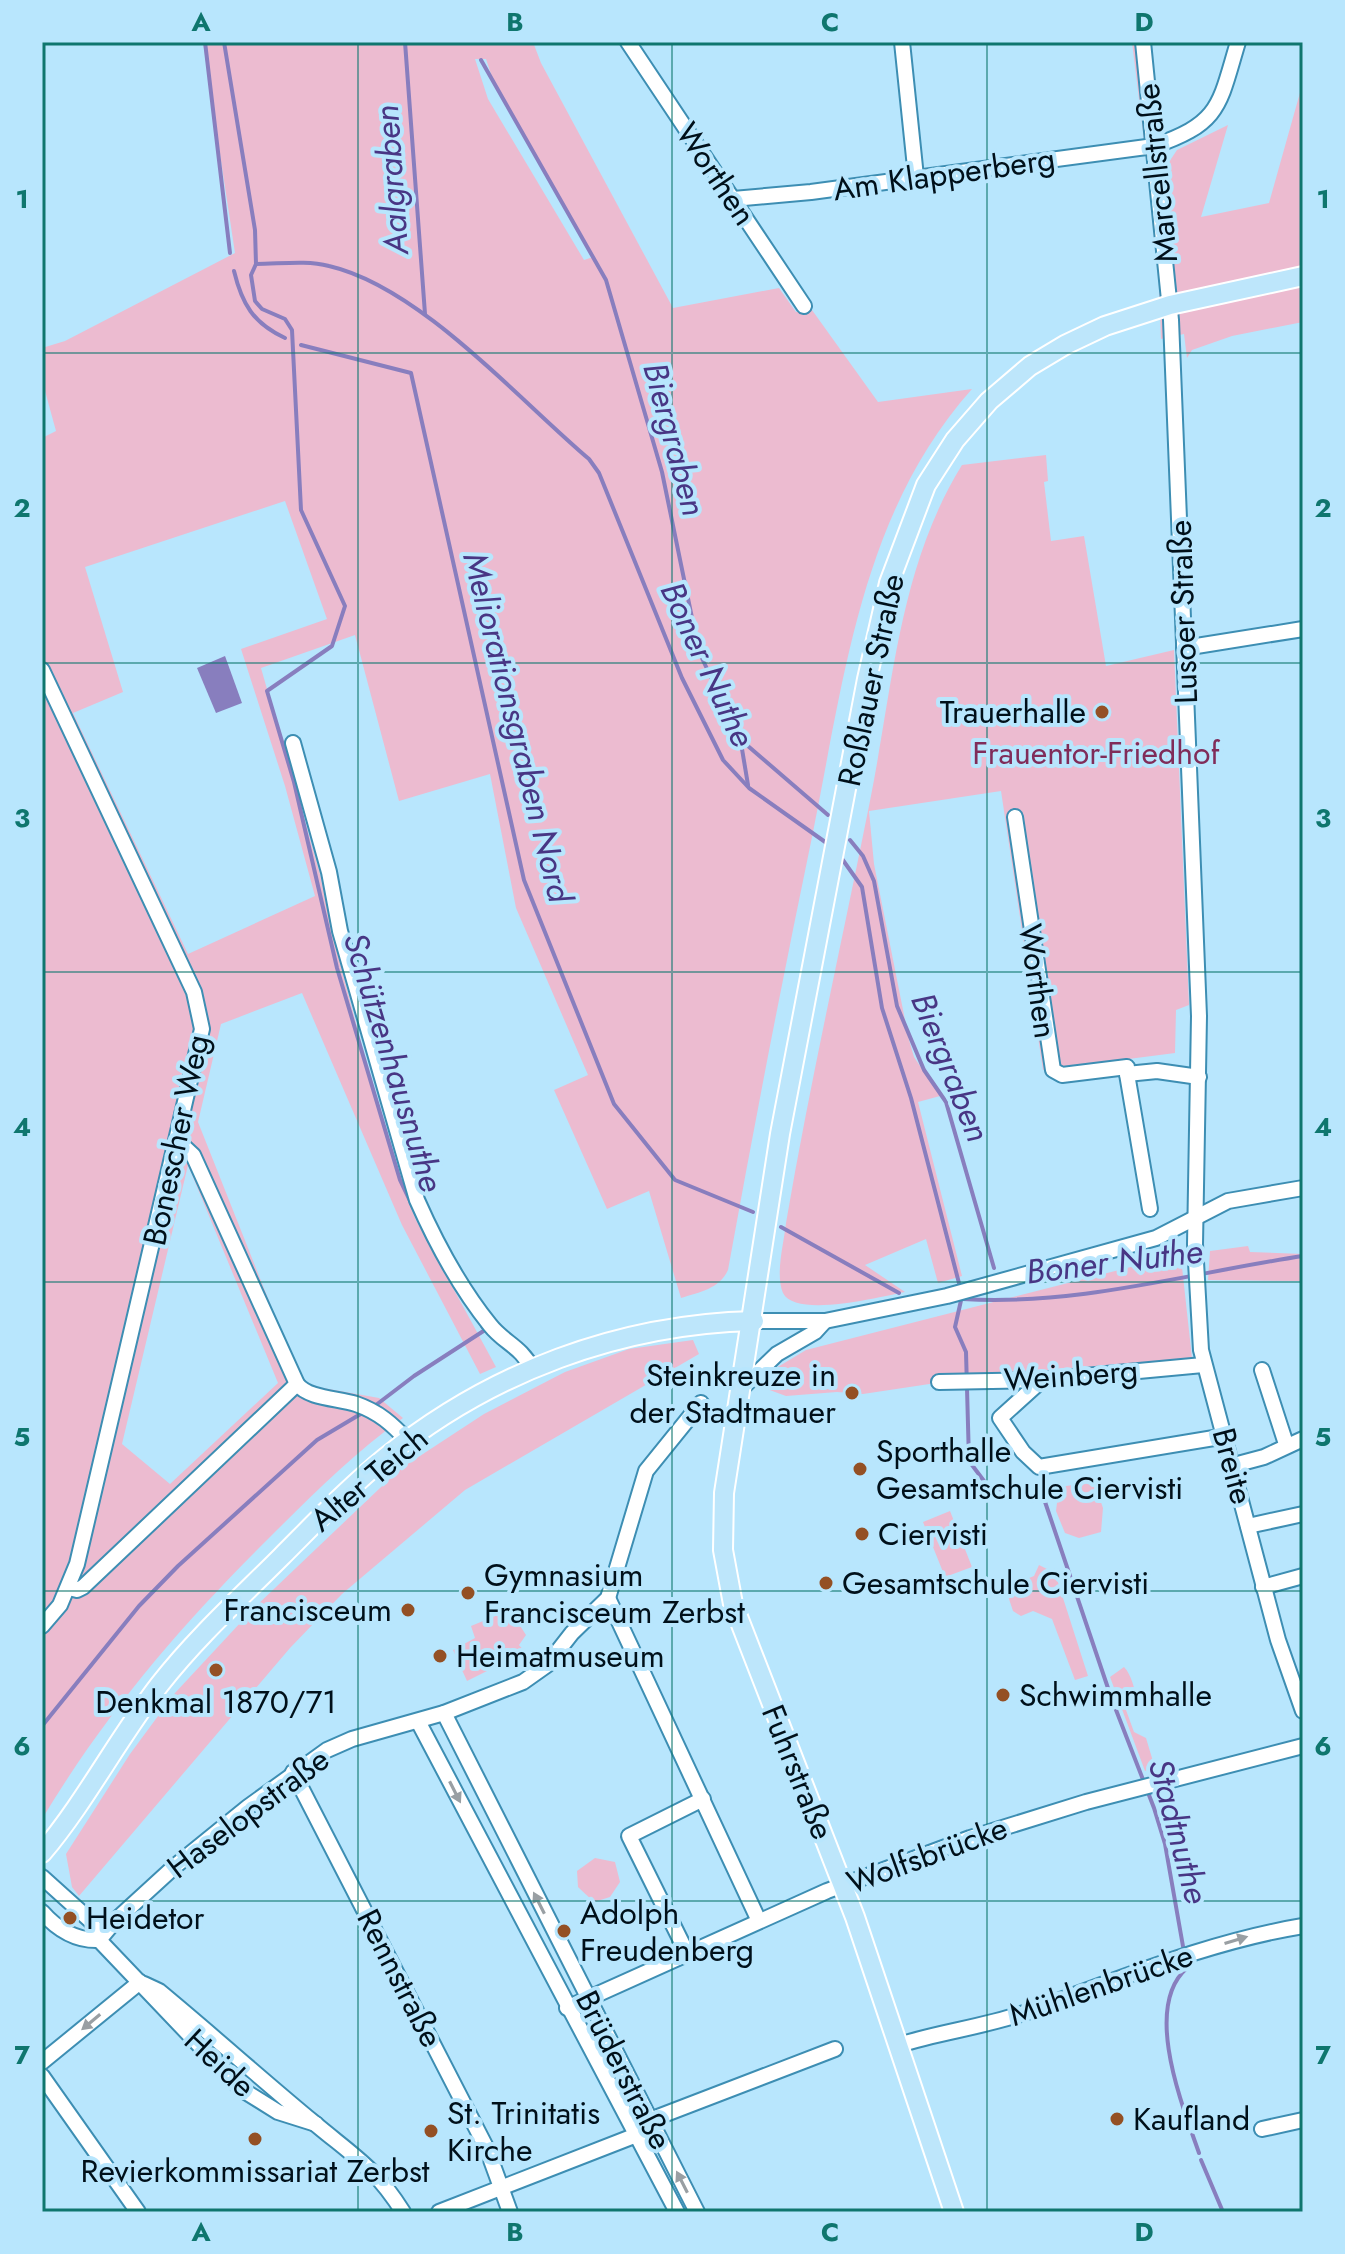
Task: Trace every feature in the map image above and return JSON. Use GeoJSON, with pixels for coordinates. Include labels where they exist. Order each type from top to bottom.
{"type":"FeatureCollection","features":[{"type":"Feature","properties":{"kind":"main road","name":"Roßlauer Straße"},"geometry":{"type":"LineString","coordinates":[[754,1321],[780,1134],[889,583],[917,503],[940,461],[989,401],[1030,366],[1093,331],[1170,305],[1303,276]]}},
{"type":"Feature","properties":{"kind":"main road","name":"Alter Teich"},"geometry":{"type":"LineString","coordinates":[[42,1853],[124,1734],[195,1644],[348,1490],[408,1441],[475,1398],[588,1347],[645,1330],[699,1323],[754,1321]]}},
{"type":"Feature","properties":{"kind":"main road","name":"Fuhrstraße"},"geometry":{"type":"LineString","coordinates":[[754,1321],[722,1513],[728,1587],[843,1886],[954,2212]]}},
{"type":"Feature","properties":{"kind":"street","name":"Worthen"},"geometry":{"type":"LineString","coordinates":[[628,42],[804,306]]}},
{"type":"Feature","properties":{"kind":"street"},"geometry":{"type":"LineString","coordinates":[[902,42],[916,177]]}},
{"type":"Feature","properties":{"kind":"street","name":"Marcellstraße"},"geometry":{"type":"LineString","coordinates":[[1143,42],[1170,305]]}},
{"type":"Feature","properties":{"kind":"street","name":"Am Klapperberg"},"geometry":{"type":"LineString","coordinates":[[733,199],[1154,146],[1192,130],[1213,114],[1238,42]]}},
{"type":"Feature","properties":{"kind":"street","name":"Lusoer Straße"},"geometry":{"type":"LineString","coordinates":[[1170,305],[1199,1077]]}},
{"type":"Feature","properties":{"kind":"street"},"geometry":{"type":"LineString","coordinates":[[1184,648],[1303,629]]}},
{"type":"Feature","properties":{"kind":"street","name":"Bonescher Weg"},"geometry":{"type":"LineString","coordinates":[[42,670],[198,1003],[201,1043],[69,1588],[42,1626]]}},
{"type":"Feature","properties":{"kind":"street"},"geometry":{"type":"LineString","coordinates":[[293,743],[329,872],[340,931],[417,1200],[435,1237],[492,1328],[519,1348],[533,1370]]}},
{"type":"Feature","properties":{"kind":"street","name":"Worthen"},"geometry":{"type":"LineString","coordinates":[[1015,817],[1053,1070],[1062,1075],[1127,1071]]}},
{"type":"Feature","properties":{"kind":"street"},"geometry":{"type":"LineString","coordinates":[[1150,1209],[1127,1071],[1157,1071],[1199,1077]]}},
{"type":"Feature","properties":{"kind":"street","name":"Breite"},"geometry":{"type":"LineString","coordinates":[[1199,1077],[1196,1262],[1203,1365],[1234,1465],[1263,1587],[1303,1711]]}},
{"type":"Feature","properties":{"kind":"street"},"geometry":{"type":"LineString","coordinates":[[178,1141],[193,1155],[297,1384],[307,1392],[357,1404],[377,1413],[408,1441]]}},
{"type":"Feature","properties":{"kind":"street","name":"Alter Teich"},"geometry":{"type":"LineString","coordinates":[[754,1321],[825,1321],[947,1296],[1156,1238],[1228,1201],[1303,1188]]}},
{"type":"Feature","properties":{"kind":"street","name":"Alter Teich"},"geometry":{"type":"LineString","coordinates":[[744,1386],[777,1354],[815,1332],[825,1321]]}},
{"type":"Feature","properties":{"kind":"street","name":"Weinberg"},"geometry":{"type":"LineString","coordinates":[[939,1382],[1042,1380],[1203,1365]]}},
{"type":"Feature","properties":{"kind":"street"},"geometry":{"type":"LineString","coordinates":[[1262,1370],[1286,1444]]}},
{"type":"Feature","properties":{"kind":"street"},"geometry":{"type":"LineString","coordinates":[[1042,1380],[1000,1418],[1023,1452],[1039,1467],[1226,1436]]}},
{"type":"Feature","properties":{"kind":"street","name":"Bonescher Weg"},"geometry":{"type":"LineString","coordinates":[[69,1588],[77,1590],[83,1587],[297,1384]]}},
{"type":"Feature","properties":{"kind":"street"},"geometry":{"type":"LineString","coordinates":[[419,1723],[523,1682],[547,1665],[572,1633],[608,1598],[646,1471],[701,1403]]}},
{"type":"Feature","properties":{"kind":"street"},"geometry":{"type":"LineString","coordinates":[[1234,1465],[1264,1457],[1286,1444],[1303,1439]]}},
{"type":"Feature","properties":{"kind":"street"},"geometry":{"type":"LineString","coordinates":[[1248,1526],[1303,1514]]}},
{"type":"Feature","properties":{"kind":"street"},"geometry":{"type":"LineString","coordinates":[[1263,1587],[1303,1576]]}},
{"type":"Feature","properties":{"kind":"street"},"geometry":{"type":"LineString","coordinates":[[608,1598],[759,1921]]}},
{"type":"Feature","properties":{"kind":"street","name":"Brüderstraße"},"geometry":{"type":"LineString","coordinates":[[444,1713],[697,2212]]}},
{"type":"Feature","properties":{"kind":"street","name":"Brüderstraße"},"geometry":{"type":"LineString","coordinates":[[419,1723],[634,2136],[677,2212]]}},
{"type":"Feature","properties":{"kind":"street","name":"Haselopstraße"},"geometry":{"type":"LineString","coordinates":[[99,1940],[174,1867],[293,1772],[339,1744],[419,1723]]}},
{"type":"Feature","properties":{"kind":"street","name":"Wolfsbrücke"},"geometry":{"type":"LineString","coordinates":[[567,2008],[759,1921],[970,1838],[1134,1789],[1303,1746]]}},
{"type":"Feature","properties":{"kind":"street","name":"Rennstraße"},"geometry":{"type":"LineString","coordinates":[[293,1772],[487,2149],[510,2212]]}},
{"type":"Feature","properties":{"kind":"street"},"geometry":{"type":"LineString","coordinates":[[687,1953],[629,1836],[703,1799]]}},
{"type":"Feature","properties":{"kind":"street","name":"Heide"},"geometry":{"type":"LineString","coordinates":[[42,1877],[92,1922],[99,1940],[241,2089],[278,2112],[316,2124]]}},
{"type":"Feature","properties":{"kind":"street"},"geometry":{"type":"LineString","coordinates":[[42,1912],[59,1929],[87,1941],[99,1940]]}},
{"type":"Feature","properties":{"kind":"street","name":"Mühlenbrücke"},"geometry":{"type":"LineString","coordinates":[[899,2045],[1014,2016],[1181,1956],[1262,1933],[1303,1926]]}},
{"type":"Feature","properties":{"kind":"street"},"geometry":{"type":"LineString","coordinates":[[42,2062],[140,1982]]}},
{"type":"Feature","properties":{"kind":"street","name":"Heide"},"geometry":{"type":"LineString","coordinates":[[140,1982],[159,1991],[374,2170],[403,2212]]}},
{"type":"Feature","properties":{"kind":"street"},"geometry":{"type":"LineString","coordinates":[[439,2212],[501,2185],[634,2136],[650,2120],[835,2049]]}},
{"type":"Feature","properties":{"kind":"street"},"geometry":{"type":"LineString","coordinates":[[42,2076],[138,2212]]}},
{"type":"Feature","properties":{"kind":"street"},"geometry":{"type":"LineString","coordinates":[[1262,2129],[1303,2120]]}},
{"type":"Feature","properties":{"kind":"green space"},"geometry":{"type":"Polygon","coordinates":[[[203,42],[533,42],[541,63],[673,308],[779,288],[796,312],[812,310],[878,402],[972,389],[935,437],[905,489],[881,544],[862,601],[835,718],[728,1270],[720,1282],[702,1292],[681,1298],[649,1191],[607,1209],[554,1090],[588,1075],[516,908],[490,774],[399,801],[355,635],[261,668],[320,874],[332,933],[394,1166],[416,1220],[496,1367],[480,1374],[402,1225],[302,993],[221,1024],[198,1122],[294,1364],[306,1385],[379,1398],[403,1418],[318,1489],[177,1636],[120,1705],[42,1819],[42,438],[56,431],[42,380],[42,348],[65,341],[235,253],[203,42]],[[475,59],[488,99],[584,260],[593,257],[496,89],[486,59],[475,59]],[[285,501],[85,567],[123,692],[73,713],[188,954],[315,896],[285,786],[241,649],[327,619],[285,501]],[[188,1165],[122,1444],[170,1484],[278,1383],[188,1165]]]}},
{"type":"Feature","properties":{"kind":"green space"},"geometry":{"type":"Polygon","coordinates":[[[1132,42],[1151,42],[1165,168],[1177,150],[1228,125],[1201,217],[1269,203],[1303,82],[1303,322],[1232,336],[1192,350],[1187,358],[1184,334],[1161,339],[1158,254],[1132,42]]]}},
{"type":"Feature","properties":{"kind":"green space","name":"Frauentor-Friedhof"},"geometry":{"type":"Polygon","coordinates":[[[1046,455],[1048,481],[1044,482],[1051,541],[1084,536],[1106,666],[1174,650],[1189,1005],[1176,1010],[1175,1053],[1043,1070],[1001,791],[869,811],[874,864],[909,1040],[914,1057],[940,1096],[918,1102],[962,1276],[938,1283],[926,1239],[865,1265],[905,1292],[841,1304],[791,1301],[783,1293],[780,1277],[786,1223],[911,586],[924,544],[962,465],[1046,455]]]}},
{"type":"Feature","properties":{"kind":"green space"},"geometry":{"type":"Polygon","coordinates":[[[1248,1246],[1250,1252],[1303,1254],[1303,1281],[1208,1280],[1210,1251],[1248,1246]]]}},
{"type":"Feature","properties":{"kind":"green space"},"geometry":{"type":"Polygon","coordinates":[[[1166,1258],[1174,1259],[1182,1267],[1192,1358],[976,1377],[863,1394],[837,1392],[786,1396],[761,1387],[771,1371],[806,1350],[1166,1258]]]}},
{"type":"Feature","properties":{"kind":"green space"},"geometry":{"type":"Polygon","coordinates":[[[693,1340],[699,1354],[465,1490],[342,1594],[290,1648],[79,1896],[72,1887],[66,1854],[130,1754],[175,1693],[255,1607],[400,1469],[484,1414],[565,1372],[629,1349],[693,1340]]]}},
{"type":"Feature","properties":{"kind":"green space"},"geometry":{"type":"Polygon","coordinates":[[[1094,1482],[1103,1508],[1101,1532],[1079,1538],[1065,1533],[1056,1511],[1059,1487],[1094,1482]]]}},
{"type":"Feature","properties":{"kind":"green space"},"geometry":{"type":"Polygon","coordinates":[[[950,1511],[972,1567],[945,1577],[923,1522],[950,1511]]]}},
{"type":"Feature","properties":{"kind":"green space"},"geometry":{"type":"Polygon","coordinates":[[[1039,1565],[1055,1573],[1088,1676],[1075,1680],[1052,1619],[1033,1611],[1021,1616],[1013,1611],[1006,1590],[1034,1576],[1039,1565]]]}},
{"type":"Feature","properties":{"kind":"green space"},"geometry":{"type":"Polygon","coordinates":[[[510,1610],[526,1635],[519,1645],[525,1652],[467,1681],[453,1650],[475,1638],[471,1626],[510,1610]]]}},
{"type":"Feature","properties":{"kind":"green space"},"geometry":{"type":"Polygon","coordinates":[[[1124,1667],[1138,1700],[1126,1710],[1134,1732],[1146,1738],[1155,1768],[1145,1771],[1110,1677],[1124,1667]]]}},
{"type":"Feature","properties":{"kind":"green space"},"geometry":{"type":"Polygon","coordinates":[[[595,1858],[615,1862],[620,1882],[610,1897],[594,1902],[578,1887],[577,1871],[595,1858]]]}},
{"type":"Feature","properties":{"kind":"shaded area"},"geometry":{"type":"Polygon","coordinates":[[[225,656],[242,703],[216,713],[197,668],[225,656]]]}},
{"type":"Feature","properties":{"kind":"waterway","name":"Meliorationsgraben Nord"},"geometry":{"type":"LineString","coordinates":[[205,42],[230,253]]}},
{"type":"Feature","properties":{"kind":"waterway","name":"Schützenhausnuthe"},"geometry":{"type":"LineString","coordinates":[[224,42],[255,230],[256,264],[251,275],[255,301],[262,309],[285,319],[292,330],[301,510],[345,606],[332,646],[267,691],[294,782],[337,968],[400,1180],[429,1241]]}},
{"type":"Feature","properties":{"kind":"waterway","name":"Aalgraben"},"geometry":{"type":"LineString","coordinates":[[405,42],[425,314]]}},
{"type":"Feature","properties":{"kind":"waterway","name":"Biergraben"},"geometry":{"type":"LineString","coordinates":[[481,60],[606,280],[662,472],[699,652],[741,740],[828,815]]}},
{"type":"Feature","properties":{"kind":"waterway","name":"Boner Nuthe"},"geometry":{"type":"LineString","coordinates":[[256,264],[329,266],[363,278],[398,297],[433,320],[589,459],[599,473],[682,678],[723,760],[749,788],[828,844]]}},
{"type":"Feature","properties":{"kind":"waterway"},"geometry":{"type":"LineString","coordinates":[[234,271],[250,311],[265,326],[285,338]]}},
{"type":"Feature","properties":{"kind":"waterway","name":"Meliorationsgraben Nord"},"geometry":{"type":"LineString","coordinates":[[301,345],[411,373],[524,880],[614,1104],[675,1180],[753,1212]]}},
{"type":"Feature","properties":{"kind":"waterway"},"geometry":{"type":"LineString","coordinates":[[741,743],[748,785]]}},
{"type":"Feature","properties":{"kind":"waterway","name":"Biergraben"},"geometry":{"type":"LineString","coordinates":[[850,840],[863,856],[874,881],[897,1006],[924,1070],[946,1102],[994,1268]]}},
{"type":"Feature","properties":{"kind":"waterway","name":"Boner Nuthe"},"geometry":{"type":"LineString","coordinates":[[840,856],[862,887],[882,1008],[911,1098],[960,1287]]}},
{"type":"Feature","properties":{"kind":"waterway","name":"Meliorationsgraben Nord"},"geometry":{"type":"LineString","coordinates":[[781,1227],[899,1293]]}},
{"type":"Feature","properties":{"kind":"waterway","name":"Boner Nuthe"},"geometry":{"type":"LineString","coordinates":[[963,1299],[1049,1298],[1091,1293],[1303,1256]]}},
{"type":"Feature","properties":{"kind":"waterway","name":"Stadtnuthe"},"geometry":{"type":"LineString","coordinates":[[962,1296],[955,1327],[966,1352],[969,1461],[990,1489],[1041,1490],[1111,1697],[1154,1808],[1165,1844],[1184,1952]]}},
{"type":"Feature","properties":{"kind":"waterway","name":"Schützenhausnuthe"},"geometry":{"type":"LineString","coordinates":[[372,1408],[414,1376],[485,1330],[482,1326]]}},
{"type":"Feature","properties":{"kind":"waterway","name":"Schützenhausnuthe"},"geometry":{"type":"LineString","coordinates":[[42,1726],[139,1606],[178,1566],[317,1440],[364,1412]]}},
{"type":"Feature","properties":{"kind":"waterway","name":"Stadtnuthe"},"geometry":{"type":"LineString","coordinates":[[1185,1960],[1187,1968],[1174,1985],[1168,2007],[1167,2032],[1176,2085],[1199,2153]]}},
{"type":"Feature","properties":{"kind":"waterway","name":"Stadtnuthe"},"geometry":{"type":"LineString","coordinates":[[1201,2160],[1223,2212]]}},
{"type":"Feature","properties":{"kind":"place","name":"Trauerhalle"},"geometry":{"type":"Point","coordinates":[1102,712]}},
{"type":"Feature","properties":{"kind":"place","name":"Steinkreuze in der Stadtmauer"},"geometry":{"type":"Point","coordinates":[852,1393]}},
{"type":"Feature","properties":{"kind":"place","name":"Sporthalle Gesamtschule Ciervisti"},"geometry":{"type":"Point","coordinates":[860,1469]}},
{"type":"Feature","properties":{"kind":"place","name":"Ciervisti"},"geometry":{"type":"Point","coordinates":[862,1534]}},
{"type":"Feature","properties":{"kind":"place","name":"Gesamtschule Ciervisti"},"geometry":{"type":"Point","coordinates":[826,1583]}},
{"type":"Feature","properties":{"kind":"place","name":"Gymnasium Francisceum Zerbst"},"geometry":{"type":"Point","coordinates":[468,1593]}},
{"type":"Feature","properties":{"kind":"place","name":"Francisceum"},"geometry":{"type":"Point","coordinates":[408,1610]}},
{"type":"Feature","properties":{"kind":"place","name":"Heimatmuseum"},"geometry":{"type":"Point","coordinates":[440,1656]}},
{"type":"Feature","properties":{"kind":"place","name":"Denkmal 1870/71"},"geometry":{"type":"Point","coordinates":[216,1670]}},
{"type":"Feature","properties":{"kind":"place","name":"Schwimmhalle"},"geometry":{"type":"Point","coordinates":[1003,1695]}},
{"type":"Feature","properties":{"kind":"place","name":"Heidetor"},"geometry":{"type":"Point","coordinates":[70,1918]}},
{"type":"Feature","properties":{"kind":"place","name":"Adolph Freudenberg"},"geometry":{"type":"Point","coordinates":[564,1931]}},
{"type":"Feature","properties":{"kind":"place","name":"Kaufland"},"geometry":{"type":"Point","coordinates":[1117,2119]}},
{"type":"Feature","properties":{"kind":"place","name":"St. Trinitatis Kirche"},"geometry":{"type":"Point","coordinates":[431,2131]}},
{"type":"Feature","properties":{"kind":"place","name":"Revierkommissariat Zerbst"},"geometry":{"type":"Point","coordinates":[255,2139]}}]}
